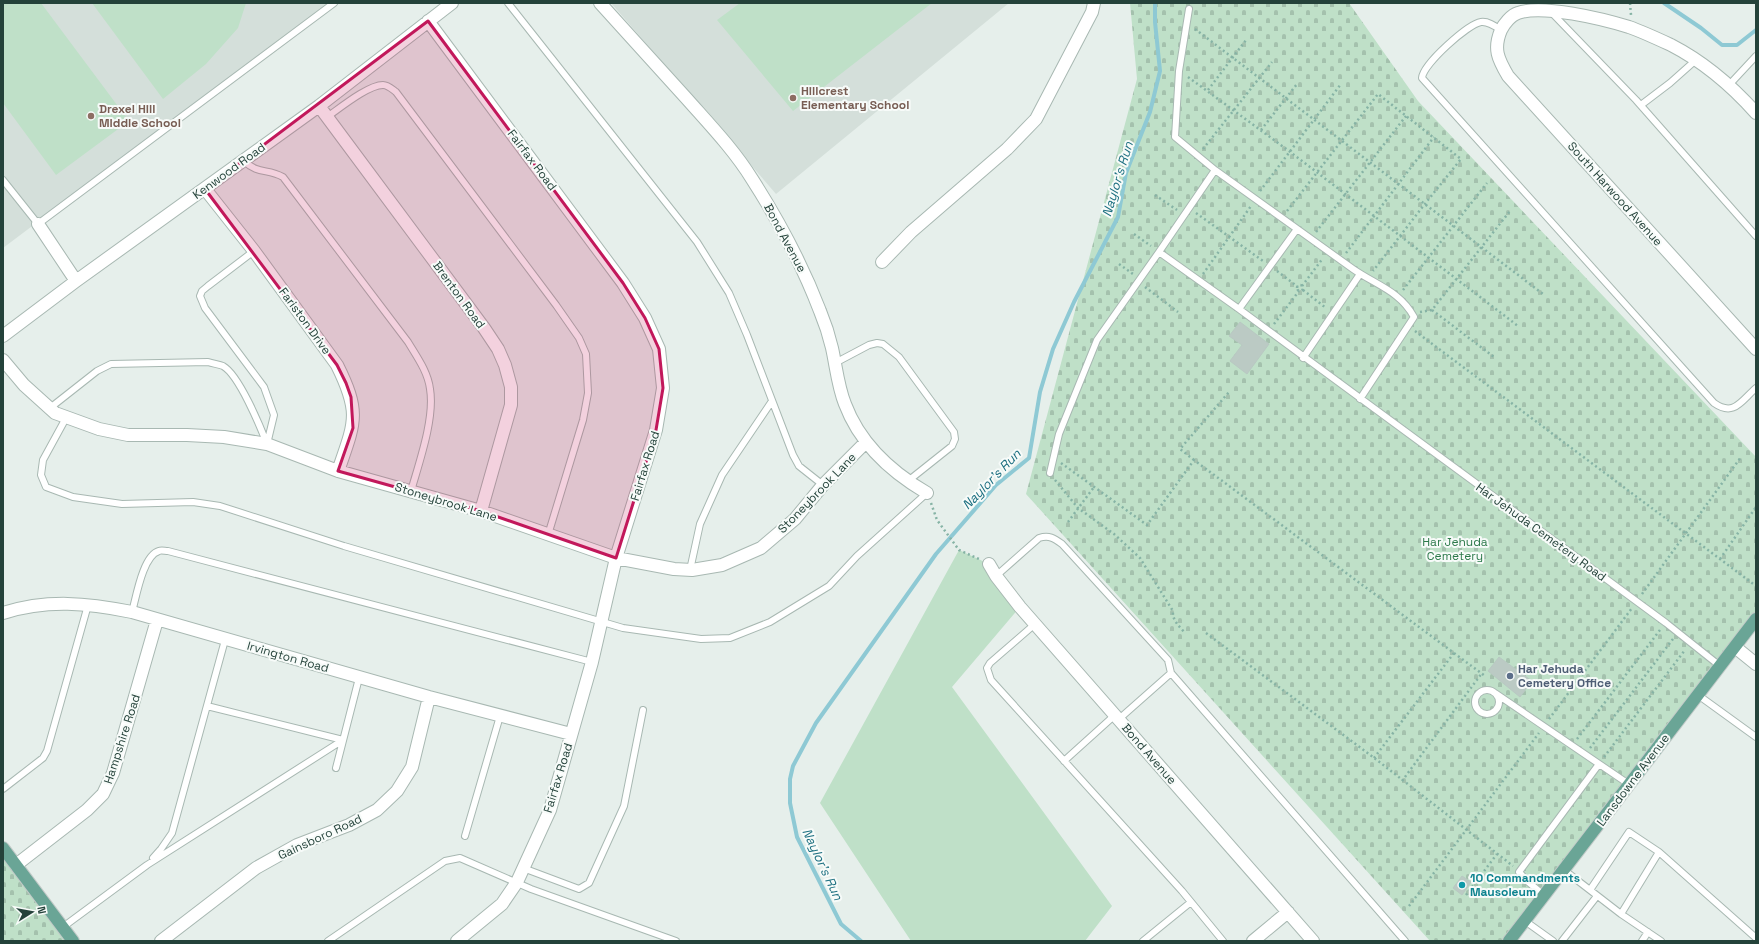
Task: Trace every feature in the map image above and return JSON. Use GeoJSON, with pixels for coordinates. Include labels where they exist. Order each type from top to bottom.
{"type":"FeatureCollection","features":[{"type":"Feature","properties":{"kind":"main road","name":"Lansdowne Avenue"},"geometry":{"type":"LineString","coordinates":[[1509,941],[1756,619]]}},
{"type":"Feature","properties":{"kind":"main road"},"geometry":{"type":"LineString","coordinates":[[3,848],[73,941]]}},
{"type":"Feature","properties":{"kind":"street","name":"Kenwood Road"},"geometry":{"type":"LineString","coordinates":[[3,336],[76,281],[319,106],[452,3]]}},
{"type":"Feature","properties":{"kind":"street","name":"Bond Avenue"},"geometry":{"type":"LineString","coordinates":[[600,3],[703,117],[752,179],[798,260],[824,322],[844,404],[866,442],[878,456],[908,481],[927,493]]}},
{"type":"Feature","properties":{"kind":"street"},"geometry":{"type":"LineString","coordinates":[[882,262],[911,232],[1007,149],[1036,119],[1092,12],[1094,3]]}},
{"type":"Feature","properties":{"kind":"street"},"geometry":{"type":"LineString","coordinates":[[1501,30],[1516,13],[1533,10],[1577,15],[1629,27],[1669,44],[1696,59],[1729,85],[1756,113]]}},
{"type":"Feature","properties":{"kind":"street","name":"Fairfax Road"},"geometry":{"type":"LineString","coordinates":[[428,21],[623,283],[645,318],[659,349],[663,388],[656,430],[616,558],[592,662],[550,810],[517,882],[502,904],[464,940]]}},
{"type":"Feature","properties":{"kind":"street","name":"South Harwood Avenue"},"geometry":{"type":"LineString","coordinates":[[1501,30],[1497,48],[1498,57],[1508,76],[1756,349]]}},
{"type":"Feature","properties":{"kind":"street","name":"Brenton Road"},"geometry":{"type":"LineString","coordinates":[[319,106],[484,328],[498,349],[505,365],[511,387],[511,406],[481,511]]}},
{"type":"Feature","properties":{"kind":"street","name":"Fariston Drive"},"geometry":{"type":"LineString","coordinates":[[205,188],[254,251],[337,365],[351,397],[354,413],[353,428],[338,471]]}},
{"type":"Feature","properties":{"kind":"street"},"geometry":{"type":"LineString","coordinates":[[38,224],[76,281]]}},
{"type":"Feature","properties":{"kind":"street","name":"Stoneybrook Lane"},"geometry":{"type":"LineString","coordinates":[[3,360],[24,385],[55,413],[99,429],[128,435],[187,434],[224,437],[267,444],[338,471],[481,511],[616,558],[674,569],[690,570],[722,565],[761,548],[795,519],[823,485],[866,442]]}},
{"type":"Feature","properties":{"kind":"street","name":"Bond Avenue"},"geometry":{"type":"LineString","coordinates":[[989,564],[996,576],[1035,624],[1313,941]]}},
{"type":"Feature","properties":{"kind":"street","name":"Irvington Road"},"geometry":{"type":"LineString","coordinates":[[3,613],[34,605],[88,604],[132,612],[359,678],[571,734]]}},
{"type":"Feature","properties":{"kind":"street","name":"Hampshire Road"},"geometry":{"type":"LineString","coordinates":[[16,865],[87,810],[103,794],[113,773],[157,620]]}},
{"type":"Feature","properties":{"kind":"street"},"geometry":{"type":"LineString","coordinates":[[1734,647],[1756,664]]}},
{"type":"Feature","properties":{"kind":"street","name":"Gainsboro Road"},"geometry":{"type":"LineString","coordinates":[[161,941],[256,868],[297,845],[349,825],[377,810],[397,791],[412,767],[429,697]]}},
{"type":"Feature","properties":{"kind":"street"},"geometry":{"type":"LineString","coordinates":[[1253,941],[1288,912]]}},
{"type":"Feature","properties":{"kind":"lane"},"geometry":{"type":"LineString","coordinates":[[3,180],[38,224],[334,3]]}},
{"type":"Feature","properties":{"kind":"lane"},"geometry":{"type":"LineString","coordinates":[[508,3],[697,242],[729,293],[747,335],[793,455],[799,466],[823,485]]}},
{"type":"Feature","properties":{"kind":"lane"},"geometry":{"type":"LineString","coordinates":[[1188,9],[1179,71],[1175,137],[1215,170],[1255,199],[1360,274],[1398,297],[1409,308],[1414,317],[1360,399]]}},
{"type":"Feature","properties":{"kind":"lane"},"geometry":{"type":"LineString","coordinates":[[1551,12],[1641,105],[1756,236]]}},
{"type":"Feature","properties":{"kind":"lane"},"geometry":{"type":"LineString","coordinates":[[1501,30],[1490,23],[1482,22],[1474,24],[1437,54],[1422,73],[1422,78],[1714,403],[1722,408],[1729,409],[1736,406],[1756,388]]}},
{"type":"Feature","properties":{"kind":"lane"},"geometry":{"type":"LineString","coordinates":[[1729,85],[1756,56]]}},
{"type":"Feature","properties":{"kind":"lane"},"geometry":{"type":"LineString","coordinates":[[1641,105],[1670,83],[1696,59]]}},
{"type":"Feature","properties":{"kind":"lane"},"geometry":{"type":"LineString","coordinates":[[327,117],[371,88],[384,85],[390,87],[396,92],[556,305],[579,338],[586,354],[588,393],[583,420],[548,535]]}},
{"type":"Feature","properties":{"kind":"lane"},"geometry":{"type":"LineString","coordinates":[[244,161],[251,168],[276,173],[283,177],[408,342],[424,368],[430,389],[431,406],[425,443],[412,491]]}},
{"type":"Feature","properties":{"kind":"lane"},"geometry":{"type":"LineString","coordinates":[[1050,473],[1059,434],[1097,340],[1215,170]]}},
{"type":"Feature","properties":{"kind":"lane"},"geometry":{"type":"LineString","coordinates":[[1240,309],[1297,229]]}},
{"type":"Feature","properties":{"kind":"lane"},"geometry":{"type":"LineString","coordinates":[[254,251],[202,291],[200,296],[205,308],[264,387],[274,415],[267,444]]}},
{"type":"Feature","properties":{"kind":"lane","name":"Har Jehuda Cemetery Road"},"geometry":{"type":"LineString","coordinates":[[1159,252],[1198,281],[1240,309],[1303,358],[1666,623],[1720,666]]}},
{"type":"Feature","properties":{"kind":"lane"},"geometry":{"type":"LineString","coordinates":[[1303,358],[1360,274]]}},
{"type":"Feature","properties":{"kind":"lane"},"geometry":{"type":"LineString","coordinates":[[835,363],[869,345],[877,343],[883,344],[899,357],[954,432],[955,439],[952,446],[908,481]]}},
{"type":"Feature","properties":{"kind":"lane"},"geometry":{"type":"LineString","coordinates":[[50,408],[97,371],[111,364],[208,362],[224,366],[235,378],[267,444]]}},
{"type":"Feature","properties":{"kind":"lane"},"geometry":{"type":"LineString","coordinates":[[690,570],[700,524],[722,475],[772,401]]}},
{"type":"Feature","properties":{"kind":"lane"},"geometry":{"type":"LineString","coordinates":[[66,418],[43,460],[41,475],[46,487],[66,495],[122,504],[193,502],[220,506],[344,546],[535,604],[623,628],[701,639],[730,638],[770,622],[829,586],[857,556],[927,493]]}},
{"type":"Feature","properties":{"kind":"lane"},"geometry":{"type":"LineString","coordinates":[[996,576],[1040,538],[1048,536],[1054,538],[1062,544],[1168,660],[1171,673],[1405,941]]}},
{"type":"Feature","properties":{"kind":"lane"},"geometry":{"type":"LineString","coordinates":[[132,612],[146,563],[151,556],[158,551],[168,551],[592,662]]}},
{"type":"Feature","properties":{"kind":"lane"},"geometry":{"type":"LineString","coordinates":[[3,789],[42,758],[47,752],[88,604]]}},
{"type":"Feature","properties":{"kind":"lane"},"geometry":{"type":"LineString","coordinates":[[1035,624],[990,663],[988,673],[991,680],[1191,902],[1223,941]]}},
{"type":"Feature","properties":{"kind":"lane"},"geometry":{"type":"LineString","coordinates":[[147,865],[172,833],[225,640]]}},
{"type":"Feature","properties":{"kind":"lane"},"geometry":{"type":"LineString","coordinates":[[1064,761],[1171,673]]}},
{"type":"Feature","properties":{"kind":"lane"},"geometry":{"type":"LineString","coordinates":[[336,768],[359,678]]}},
{"type":"Feature","properties":{"kind":"lane"},"geometry":{"type":"LineString","coordinates":[[1495,693],[1630,785]]}},
{"type":"Feature","properties":{"kind":"lane"},"geometry":{"type":"LineString","coordinates":[[1698,694],[1756,737]]}},
{"type":"Feature","properties":{"kind":"lane"},"geometry":{"type":"LineString","coordinates":[[207,706],[343,740]]}},
{"type":"Feature","properties":{"kind":"lane"},"geometry":{"type":"LineString","coordinates":[[523,868],[579,889],[589,883],[624,806],[643,710]]}},
{"type":"Feature","properties":{"kind":"lane"},"geometry":{"type":"LineString","coordinates":[[465,836],[500,716]]}},
{"type":"Feature","properties":{"kind":"lane"},"geometry":{"type":"LineString","coordinates":[[63,928],[147,865],[343,740]]}},
{"type":"Feature","properties":{"kind":"lane"},"geometry":{"type":"LineString","coordinates":[[1545,896],[1519,872],[1599,764]]}},
{"type":"Feature","properties":{"kind":"lane"},"geometry":{"type":"LineString","coordinates":[[1590,890],[1629,832],[1659,852],[1756,938]]}},
{"type":"Feature","properties":{"kind":"lane"},"geometry":{"type":"LineString","coordinates":[[172,833],[174,838],[178,840],[186,840]]}},
{"type":"Feature","properties":{"kind":"lane"},"geometry":{"type":"LineString","coordinates":[[1621,914],[1659,852]]}},
{"type":"Feature","properties":{"kind":"lane"},"geometry":{"type":"LineString","coordinates":[[328,941],[445,861],[460,858],[531,889],[676,941]]}},
{"type":"Feature","properties":{"kind":"lane"},"geometry":{"type":"LineString","coordinates":[[1564,870],[1621,914],[1661,941]]}},
{"type":"Feature","properties":{"kind":"lane"},"geometry":{"type":"LineString","coordinates":[[1562,941],[1597,896]]}},
{"type":"Feature","properties":{"kind":"lane"},"geometry":{"type":"LineString","coordinates":[[1143,941],[1191,902]]}},
{"type":"Feature","properties":{"kind":"lane"},"geometry":{"type":"LineString","coordinates":[[1525,921],[1553,941]]}},
{"type":"Feature","properties":{"kind":"lane"},"geometry":{"type":"LineString","coordinates":[[1642,941],[1648,932]]}},
{"type":"Feature","properties":{"kind":"path"},"geometry":{"type":"LineString","coordinates":[[1630,3],[1632,18]]}},
{"type":"Feature","properties":{"kind":"path"},"geometry":{"type":"LineString","coordinates":[[1186,22],[1424,205],[1543,294]]}},
{"type":"Feature","properties":{"kind":"path"},"geometry":{"type":"LineString","coordinates":[[1208,90],[1246,40]]}},
{"type":"Feature","properties":{"kind":"path"},"geometry":{"type":"LineString","coordinates":[[1197,156],[1260,79],[1272,62]]}},
{"type":"Feature","properties":{"kind":"path"},"geometry":{"type":"LineString","coordinates":[[1179,71],[1208,90],[1518,326]]}},
{"type":"Feature","properties":{"kind":"path"},"geometry":{"type":"LineString","coordinates":[[1261,130],[1298,84]]}},
{"type":"Feature","properties":{"kind":"path"},"geometry":{"type":"LineString","coordinates":[[1198,281],[1289,151],[1342,84]]}},
{"type":"Feature","properties":{"kind":"path"},"geometry":{"type":"LineString","coordinates":[[1282,218],[1378,94],[1461,159],[1368,278]]}},
{"type":"Feature","properties":{"kind":"path"},"geometry":{"type":"LineString","coordinates":[[1311,239],[1406,116]]}},
{"type":"Feature","properties":{"kind":"path"},"geometry":{"type":"LineString","coordinates":[[1341,260],[1434,137]]}},
{"type":"Feature","properties":{"kind":"path"},"geometry":{"type":"LineString","coordinates":[[1398,297],[1487,183]]}},
{"type":"Feature","properties":{"kind":"path"},"geometry":{"type":"LineString","coordinates":[[1155,195],[1184,215]]}},
{"type":"Feature","properties":{"kind":"path"},"geometry":{"type":"LineString","coordinates":[[1189,208],[1333,313]]}},
{"type":"Feature","properties":{"kind":"path"},"geometry":{"type":"LineString","coordinates":[[1412,314],[1432,310],[1510,211]]}},
{"type":"Feature","properties":{"kind":"path"},"geometry":{"type":"LineString","coordinates":[[1134,234],[1159,252]]}},
{"type":"Feature","properties":{"kind":"path"},"geometry":{"type":"LineString","coordinates":[[1268,332],[1301,291],[1302,286],[1328,251]]}},
{"type":"Feature","properties":{"kind":"path"},"geometry":{"type":"LineString","coordinates":[[1119,264],[1178,312]]}},
{"type":"Feature","properties":{"kind":"path"},"geometry":{"type":"LineString","coordinates":[[1298,287],[1302,286]]}},
{"type":"Feature","properties":{"kind":"path"},"geometry":{"type":"LineString","coordinates":[[1432,310],[1494,357]]}},
{"type":"Feature","properties":{"kind":"path"},"geometry":{"type":"LineString","coordinates":[[1408,326],[1756,586]]}},
{"type":"Feature","properties":{"kind":"path"},"geometry":{"type":"LineString","coordinates":[[1229,392],[1180,450],[1485,676]]}},
{"type":"Feature","properties":{"kind":"path"},"geometry":{"type":"LineString","coordinates":[[1053,457],[1147,525],[1194,460]]}},
{"type":"Feature","properties":{"kind":"path"},"geometry":{"type":"LineString","coordinates":[[1409,906],[1686,534],[1741,457]]}},
{"type":"Feature","properties":{"kind":"path"},"geometry":{"type":"LineString","coordinates":[[1050,473],[1078,508],[1114,534],[1140,558],[1173,610],[1172,616],[1176,623],[1185,633]]}},
{"type":"Feature","properties":{"kind":"path"},"geometry":{"type":"LineString","coordinates":[[1068,522],[1094,487]]}},
{"type":"Feature","properties":{"kind":"path"},"geometry":{"type":"LineString","coordinates":[[927,493],[938,520],[959,550],[989,564]]}},
{"type":"Feature","properties":{"kind":"path"},"geometry":{"type":"LineString","coordinates":[[1720,559],[1756,507]]}},
{"type":"Feature","properties":{"kind":"path"},"geometry":{"type":"LineString","coordinates":[[1572,746],[1666,623]]}},
{"type":"Feature","properties":{"kind":"path"},"geometry":{"type":"LineString","coordinates":[[1585,755],[1678,632]]}},
{"type":"Feature","properties":{"kind":"path"},"geometry":{"type":"LineString","coordinates":[[1206,633],[1374,758],[1519,872]]}},
{"type":"Feature","properties":{"kind":"path"},"geometry":{"type":"LineString","coordinates":[[1599,764],[1691,642]]}},
{"type":"Feature","properties":{"kind":"path"},"geometry":{"type":"LineString","coordinates":[[1374,758],[1454,652]]}},
{"type":"Feature","properties":{"kind":"path"},"geometry":{"type":"LineString","coordinates":[[1402,781],[1482,673]]}},
{"type":"Feature","properties":{"kind":"path"},"geometry":{"type":"LineString","coordinates":[[1466,895],[1498,854]]}},
{"type":"Feature","properties":{"kind":"highlighted area"},"geometry":{"type":"Polygon","coordinates":[[[428,21],[623,283],[645,318],[659,349],[663,388],[656,430],[616,558],[481,511],[338,471],[353,428],[351,397],[346,383],[337,365],[205,189],[428,21]]]}},
{"type":"Feature","properties":{"kind":"shaded area","name":"Drexel Hill Middle School"},"geometry":{"type":"Polygon","coordinates":[[[3,3],[329,3],[3,248],[3,3]]]}},
{"type":"Feature","properties":{"kind":"shaded area","name":"Hillcrest Elementary School"},"geometry":{"type":"Polygon","coordinates":[[[611,3],[1009,3],[776,194],[611,3]]]}},
{"type":"Feature","properties":{"kind":"green space"},"geometry":{"type":"Polygon","coordinates":[[[3,3],[41,3],[129,121],[56,175],[3,103],[3,3]]]}},
{"type":"Feature","properties":{"kind":"green space"},"geometry":{"type":"Polygon","coordinates":[[[92,3],[246,3],[238,28],[206,64],[163,99],[92,3]]]}},
{"type":"Feature","properties":{"kind":"green space"},"geometry":{"type":"Polygon","coordinates":[[[740,3],[932,3],[793,111],[717,20],[740,3]]]}},
{"type":"Feature","properties":{"kind":"green space","name":"Har Jehuda Cemetery"},"geometry":{"type":"Polygon","coordinates":[[[1130,3],[1349,3],[1418,101],[1756,457],[1756,618],[1509,941],[1430,941],[1026,494],[1137,79],[1130,3]]]}},
{"type":"Feature","properties":{"kind":"green space"},"geometry":{"type":"Polygon","coordinates":[[[959,550],[989,564],[1020,607],[952,687],[1112,906],[1085,941],[911,941],[820,803],[959,550]]]}},
{"type":"Feature","properties":{"kind":"green space"},"geometry":{"type":"Polygon","coordinates":[[[3,848],[73,941],[3,941],[3,848]]]}},
{"type":"Feature","properties":{"kind":"building"},"geometry":{"type":"Polygon","coordinates":[[[1240,322],[1269,344],[1247,374],[1230,361],[1242,345],[1229,336],[1240,322]]]}},
{"type":"Feature","properties":{"kind":"building","name":"Har Jehuda Cemetery Office"},"geometry":{"type":"Polygon","coordinates":[[[1499,657],[1532,681],[1520,697],[1488,671],[1499,657]]]}},
{"type":"Feature","properties":{"kind":"building","name":"10 Commandments Mausoleum"},"geometry":{"type":"Polygon","coordinates":[[[1462,876],[1471,882],[1462,895],[1453,888],[1462,876]]]}},
{"type":"Feature","properties":{"kind":"waterway","name":"Naylor's Run"},"geometry":{"type":"LineString","coordinates":[[861,941],[841,924],[797,837],[790,803],[790,779],[793,766],[816,723],[936,554],[996,485],[1029,458],[1040,392],[1053,349],[1074,302],[1118,217],[1126,173],[1150,112],[1160,71],[1155,22],[1155,3]]}},
{"type":"Feature","properties":{"kind":"waterway","name":"Naylor's Run"},"geometry":{"type":"LineString","coordinates":[[1664,3],[1701,28],[1722,45],[1737,45],[1756,30]]}},
{"type":"Feature","properties":{"kind":"place","name":"Hillcrest Elementary School"},"geometry":{"type":"Point","coordinates":[793,98]}},
{"type":"Feature","properties":{"kind":"place","name":"Drexel Hill Middle School"},"geometry":{"type":"Point","coordinates":[91,116]}},
{"type":"Feature","properties":{"kind":"place","name":"Har Jehuda Cemetery Office"},"geometry":{"type":"Point","coordinates":[1510,676]}},
{"type":"Feature","properties":{"kind":"place","name":"10 Commandments Mausoleum"},"geometry":{"type":"Point","coordinates":[1462,885]}}]}
